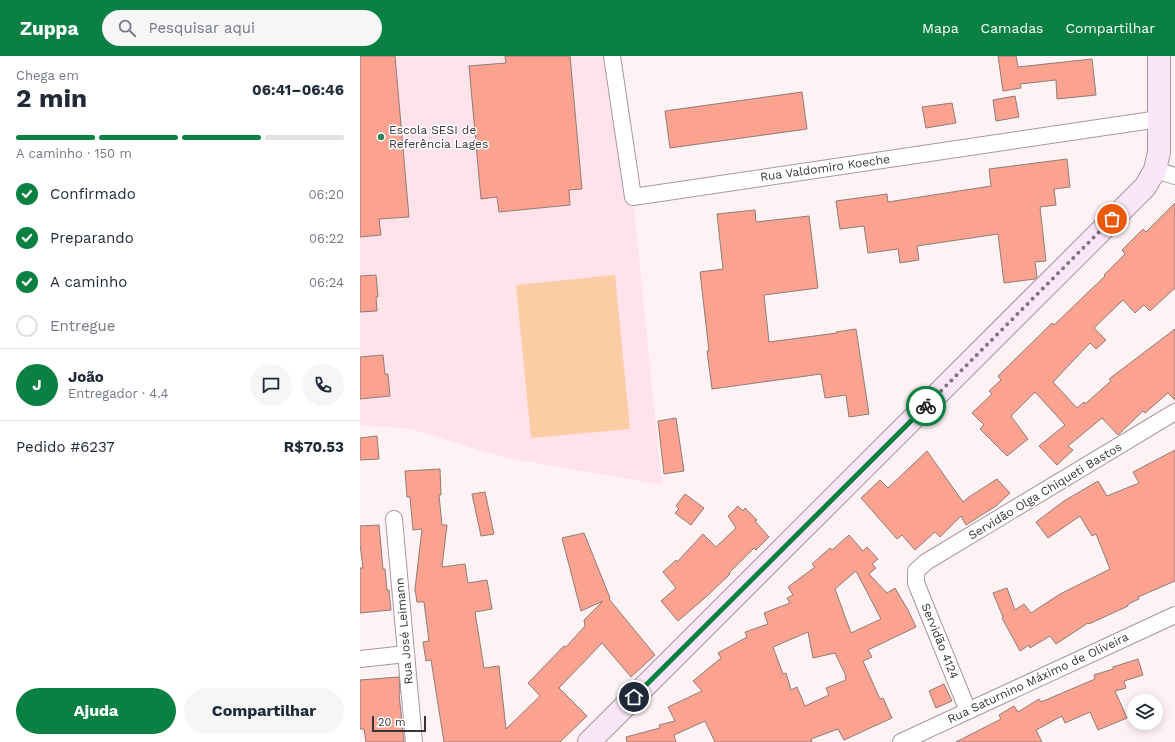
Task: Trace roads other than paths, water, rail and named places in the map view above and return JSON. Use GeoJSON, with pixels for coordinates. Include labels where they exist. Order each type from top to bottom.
{"type":"FeatureCollection","features":[{"type":"Feature","properties":{"kind":"street","name":"Rua Valdomiro Koeche"},"geometry":{"type":"LineString","coordinates":[[612,56],[633,197],[1159,118]]}},
{"type":"Feature","properties":{"kind":"street"},"geometry":{"type":"LineString","coordinates":[[589,742],[1145,187],[1165,173],[1159,152],[1160,56]]}},
{"type":"Feature","properties":{"kind":"street","name":"Servidão Olga Chiqueti Bastos"},"geometry":{"type":"LineString","coordinates":[[916,571],[926,562],[1175,412]]}},
{"type":"Feature","properties":{"kind":"street","name":"Rua José Leimann"},"geometry":{"type":"LineString","coordinates":[[394,519],[414,742]]}},
{"type":"Feature","properties":{"kind":"street","name":"Servidão 4124"},"geometry":{"type":"LineString","coordinates":[[916,571],[916,583],[968,711]]}},
{"type":"Feature","properties":{"kind":"street","name":"Rua Saturnino Máximo de Oliveira"},"geometry":{"type":"LineString","coordinates":[[901,742],[1175,615]]}},
{"type":"Feature","properties":{"kind":"street"},"geometry":{"type":"LineString","coordinates":[[360,659],[406,654]]}},
{"type":"Feature","properties":{"kind":"place","name":"Escola SESI de Referência Lages"},"geometry":{"type":"Point","coordinates":[381,137]}}]}
